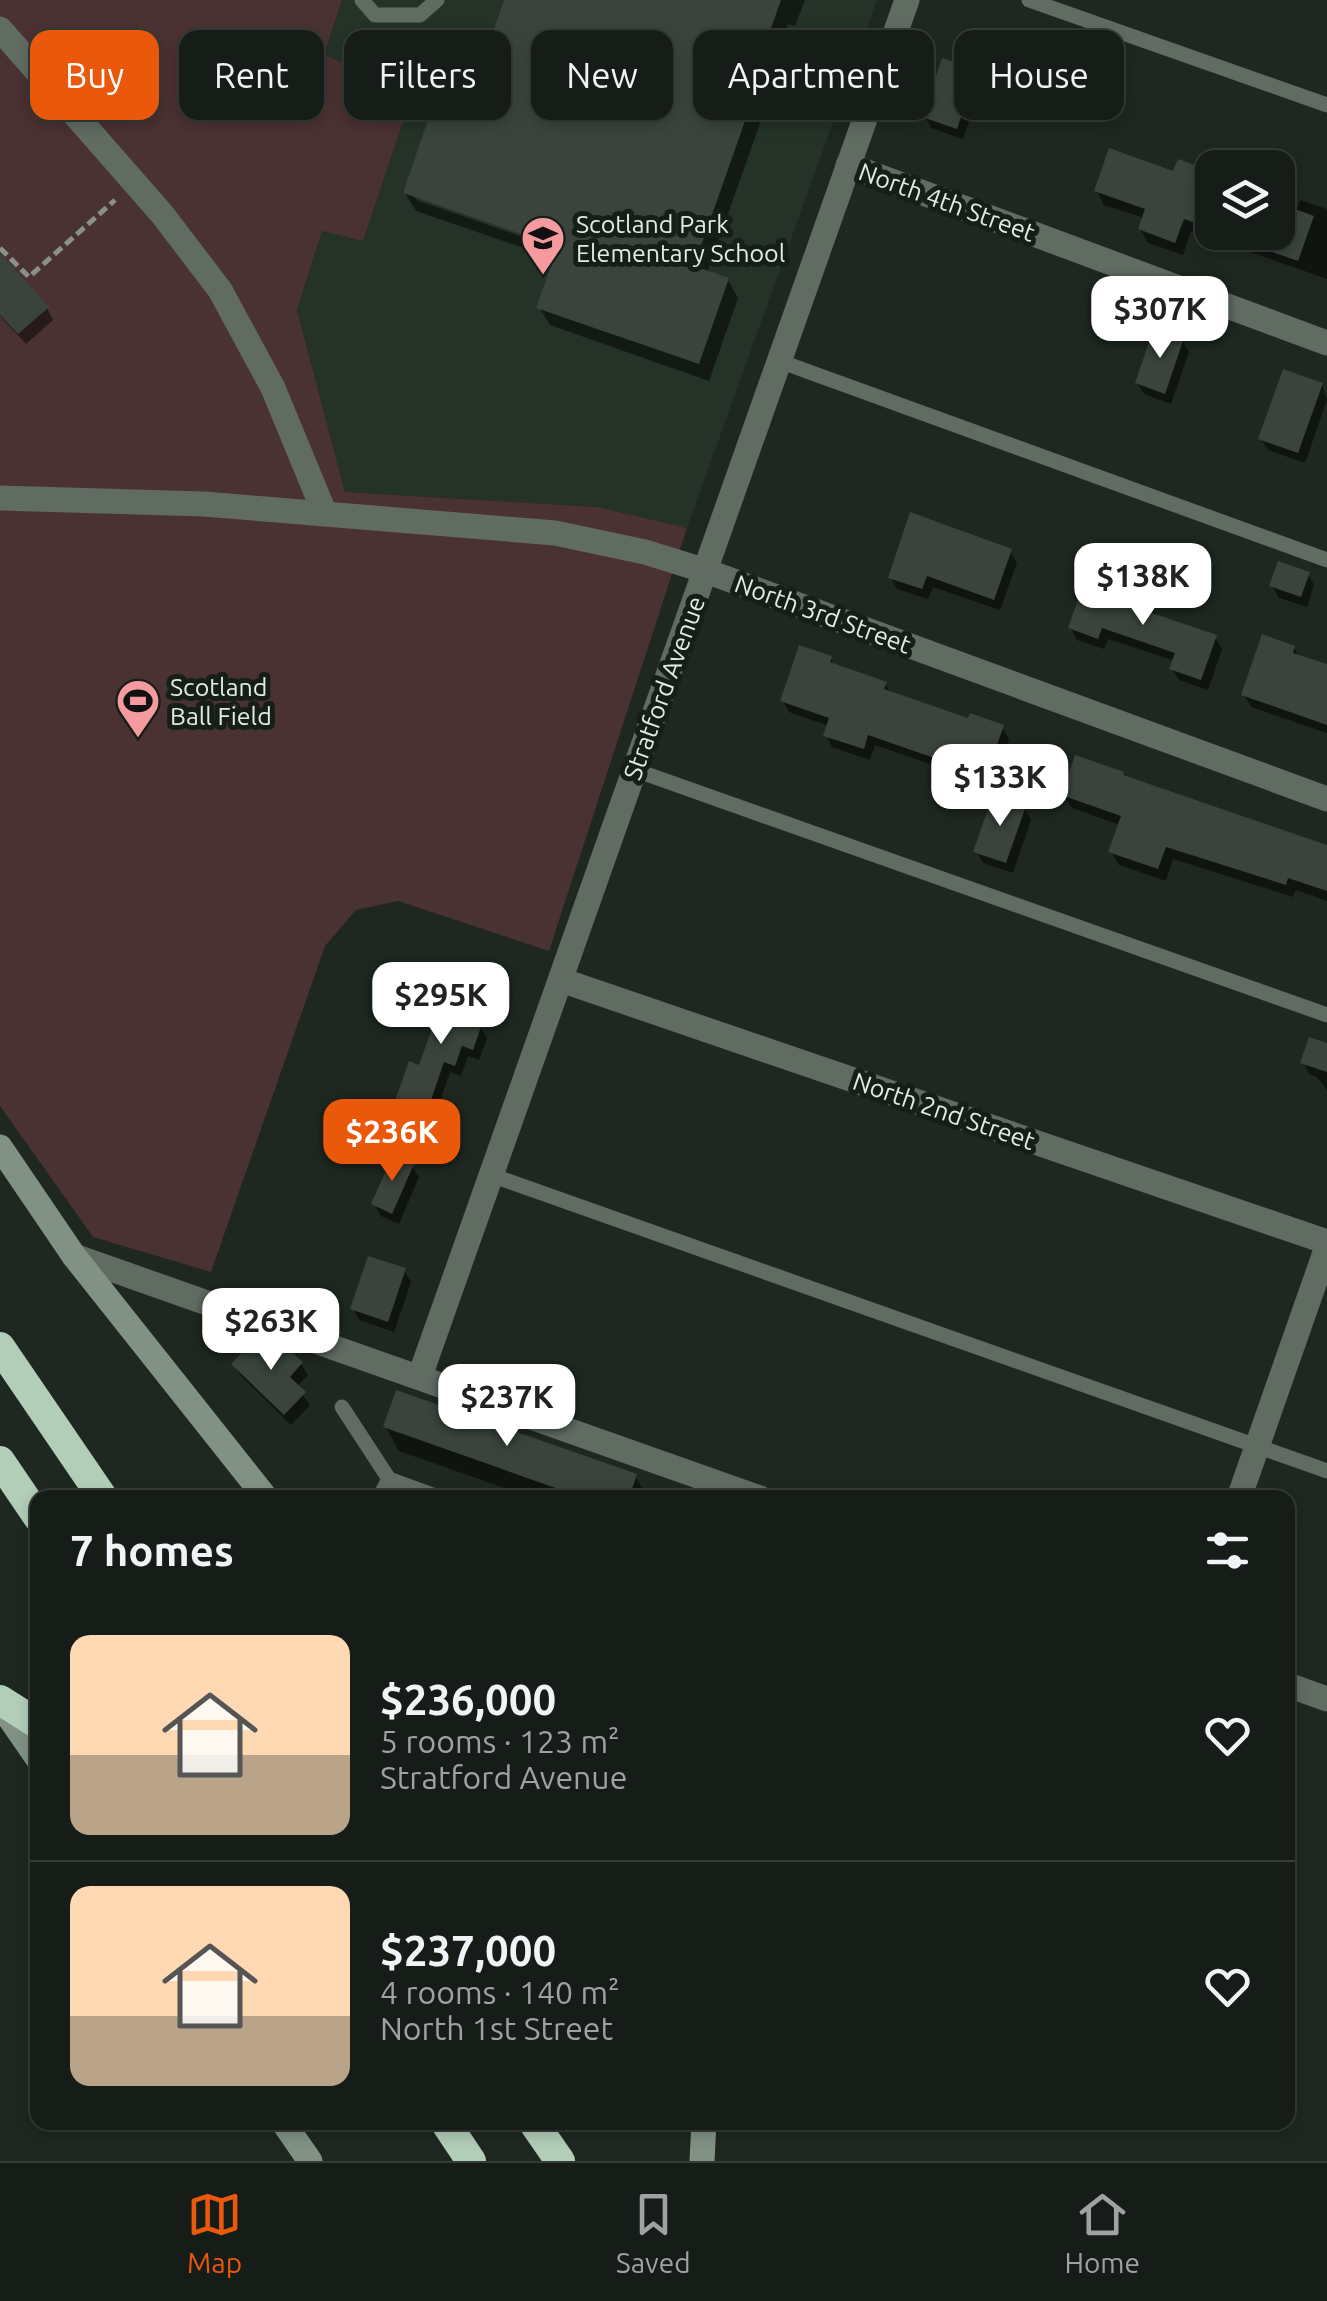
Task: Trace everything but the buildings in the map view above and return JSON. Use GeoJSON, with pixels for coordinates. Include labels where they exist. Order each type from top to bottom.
{"type":"FeatureCollection","features":[{"type":"Feature","properties":{"kind":"highway"},"geometry":{"type":"LineString","coordinates":[[0,1347],[98,1490]]}},
{"type":"Feature","properties":{"kind":"highway"},"geometry":{"type":"LineString","coordinates":[[0,1461],[30,1505]]}},
{"type":"Feature","properties":{"kind":"highway"},"geometry":{"type":"LineString","coordinates":[[0,1702],[30,1719]]}},
{"type":"Feature","properties":{"kind":"highway"},"geometry":{"type":"LineString","coordinates":[[450,2130],[471,2161]]}},
{"type":"Feature","properties":{"kind":"highway"},"geometry":{"type":"LineString","coordinates":[[539,2130],[561,2161]]}},
{"type":"Feature","properties":{"kind":"highway"},"geometry":{"type":"LineString","coordinates":[[552,2130],[561,2161]]}},
{"type":"Feature","properties":{"kind":"main road"},"geometry":{"type":"LineString","coordinates":[[0,1148],[74,1256],[260,1490]]}},
{"type":"Feature","properties":{"kind":"main road"},"geometry":{"type":"LineString","coordinates":[[0,1702],[30,1747]]}},
{"type":"Feature","properties":{"kind":"main road"},"geometry":{"type":"LineString","coordinates":[[288,2130],[310,2161]]}},
{"type":"Feature","properties":{"kind":"main road"},"geometry":{"type":"LineString","coordinates":[[702,2161],[704,2130]]}},
{"type":"Feature","properties":{"kind":"street","name":"Stratford Avenue"},"geometry":{"type":"LineString","coordinates":[[420,1376],[907,0]]}},
{"type":"Feature","properties":{"kind":"street"},"geometry":{"type":"LineString","coordinates":[[0,29],[134,183],[220,290],[273,388],[325,514]]}},
{"type":"Feature","properties":{"kind":"street","name":"North 4th Street"},"geometry":{"type":"LineString","coordinates":[[848,166],[1327,343]]}},
{"type":"Feature","properties":{"kind":"street","name":"North 3rd Street"},"geometry":{"type":"LineString","coordinates":[[0,498],[204,504],[325,514],[555,534],[645,552],[1327,799]]}},
{"type":"Feature","properties":{"kind":"street","name":"North 2nd Street"},"geometry":{"type":"LineString","coordinates":[[560,980],[1327,1244]]}},
{"type":"Feature","properties":{"kind":"street"},"geometry":{"type":"LineString","coordinates":[[1243,1490],[1327,1244]]}},
{"type":"Feature","properties":{"kind":"street"},"geometry":{"type":"LineString","coordinates":[[74,1256],[738,1490]]}},
{"type":"Feature","properties":{"kind":"street"},"geometry":{"type":"LineString","coordinates":[[1295,1688],[1327,1699]]}},
{"type":"Feature","properties":{"kind":"lane"},"geometry":{"type":"LineString","coordinates":[[362,0],[374,14],[404,15],[420,15],[437,0]]}},
{"type":"Feature","properties":{"kind":"lane"},"geometry":{"type":"LineString","coordinates":[[1029,0],[1327,105]]}},
{"type":"Feature","properties":{"kind":"lane"},"geometry":{"type":"LineString","coordinates":[[780,361],[1327,560]]}},
{"type":"Feature","properties":{"kind":"lane"},"geometry":{"type":"LineString","coordinates":[[635,770],[1327,1015]]}},
{"type":"Feature","properties":{"kind":"lane"},"geometry":{"type":"LineString","coordinates":[[492,1174],[1327,1471]]}},
{"type":"Feature","properties":{"kind":"lane"},"geometry":{"type":"LineString","coordinates":[[342,1408],[389,1479],[419,1490]]}},
{"type":"Feature","properties":{"kind":"lane"},"geometry":{"type":"LineString","coordinates":[[384,1490],[389,1479]]}},
{"type":"Feature","properties":{"kind":"path"},"geometry":{"type":"LineString","coordinates":[[0,248],[29,277],[134,183]]}},
{"type":"Feature","properties":{"kind":"shaded area"},"geometry":{"type":"Polygon","coordinates":[[[0,0],[342,0],[324,55],[344,62],[344,120],[403,120],[363,241],[322,231],[297,310],[345,492],[598,507],[687,528],[549,951],[398,901],[356,910],[325,946],[211,1272],[93,1237],[0,1106],[0,0]]]}},
{"type":"Feature","properties":{"kind":"shaded area","name":"Scotland Park Elementary School"},"geometry":{"type":"Polygon","coordinates":[[[342,0],[877,0],[866,30],[693,30],[693,120],[834,120],[687,528],[598,507],[345,492],[297,310],[322,231],[363,241],[402,120],[511,120],[511,30],[344,30],[344,62],[324,55],[342,0]]]}},
{"type":"Feature","properties":{"kind":"place","name":"Scotland Park Elementary School"},"geometry":{"type":"Point","coordinates":[543,276]}},
{"type":"Feature","properties":{"kind":"place","name":"Scotland Ball Field"},"geometry":{"type":"Point","coordinates":[138,739]}}]}
